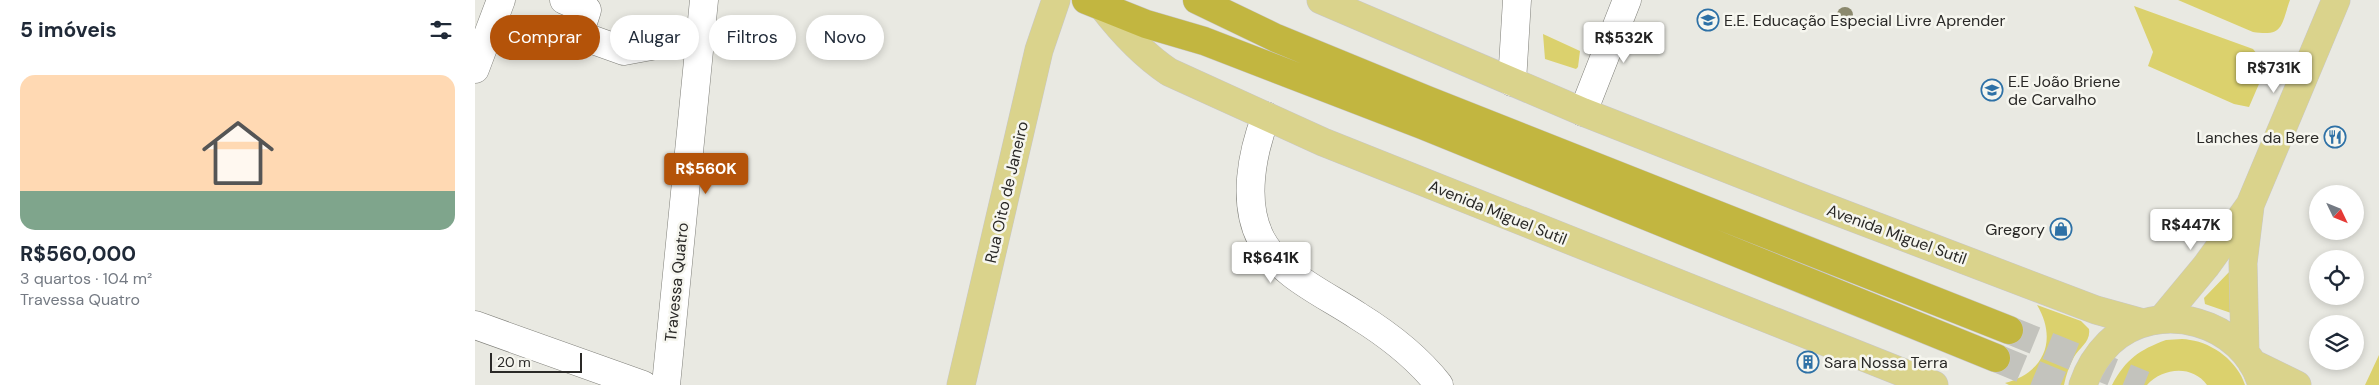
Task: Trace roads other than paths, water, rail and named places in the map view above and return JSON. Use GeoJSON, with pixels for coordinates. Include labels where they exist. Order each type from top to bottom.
{"type":"FeatureCollection","features":[{"type":"Feature","properties":{"kind":"highway"},"geometry":{"type":"LineString","coordinates":[[1197,0],[1276,38],[1418,97],[2009,330]]}},
{"type":"Feature","properties":{"kind":"highway"},"geometry":{"type":"LineString","coordinates":[[1094,3],[1146,24],[1204,41],[1422,125],[1996,358]]}},
{"type":"Feature","properties":{"kind":"main road","name":"Rua Oito de Janeiro"},"geometry":{"type":"LineString","coordinates":[[961,385],[1039,50],[1056,0]]}},
{"type":"Feature","properties":{"kind":"main road","name":"Avenida Miguel Sutil"},"geometry":{"type":"LineString","coordinates":[[1321,0],[1583,112],[2096,310],[2153,321],[2183,319],[2204,323],[2227,335],[2253,366]]}},
{"type":"Feature","properties":{"kind":"main road"},"geometry":{"type":"LineString","coordinates":[[2083,385],[2098,355],[2109,342],[2123,333],[2153,321],[2206,266],[2250,205],[2337,0]]}},
{"type":"Feature","properties":{"kind":"main road","name":"Avenida Miguel Sutil"},"geometry":{"type":"LineString","coordinates":[[1094,3],[1151,61],[1169,72],[1332,146],[1934,385]]}},
{"type":"Feature","properties":{"kind":"main road"},"geometry":{"type":"LineString","coordinates":[[2250,205],[2243,263],[2253,366],[2297,385]]}},
{"type":"Feature","properties":{"kind":"street"},"geometry":{"type":"LineString","coordinates":[[475,69],[480,37],[501,0]]}},
{"type":"Feature","properties":{"kind":"street","name":"Travessa Quatro"},"geometry":{"type":"LineString","coordinates":[[665,385],[704,0]]}},
{"type":"Feature","properties":{"kind":"street"},"geometry":{"type":"LineString","coordinates":[[1512,82],[1517,0]]}},
{"type":"Feature","properties":{"kind":"street"},"geometry":{"type":"LineString","coordinates":[[1583,112],[1627,0]]}},
{"type":"Feature","properties":{"kind":"street"},"geometry":{"type":"LineString","coordinates":[[570,1],[587,10],[579,35],[624,50],[700,37]]}},
{"type":"Feature","properties":{"kind":"street"},"geometry":{"type":"LineString","coordinates":[[1266,116],[1255,155],[1250,195],[1254,222],[1261,240],[1276,260],[1295,276],[1361,317],[1395,342],[1424,368],[1439,385]]}},
{"type":"Feature","properties":{"kind":"street"},"geometry":{"type":"LineString","coordinates":[[475,325],[643,385]]}},
{"type":"Feature","properties":{"kind":"tunnel"},"geometry":{"type":"LineString","coordinates":[[2009,330],[2144,385]]}},
{"type":"Feature","properties":{"kind":"tunnel"},"geometry":{"type":"LineString","coordinates":[[1996,358],[2061,385]]}},
{"type":"Feature","properties":{"kind":"place","name":"E.E. Educação Especial Livre Aprender"},"geometry":{"type":"Point","coordinates":[1708,20]}},
{"type":"Feature","properties":{"kind":"place","name":"E.E João Briene de Carvalho"},"geometry":{"type":"Point","coordinates":[1992,90]}},
{"type":"Feature","properties":{"kind":"place","name":"Lanches da Bere"},"geometry":{"type":"Point","coordinates":[2335,137]}},
{"type":"Feature","properties":{"kind":"place","name":"Gregory"},"geometry":{"type":"Point","coordinates":[2061,229]}},
{"type":"Feature","properties":{"kind":"place","name":"Sara Nossa Terra"},"geometry":{"type":"Point","coordinates":[1808,362]}}]}
